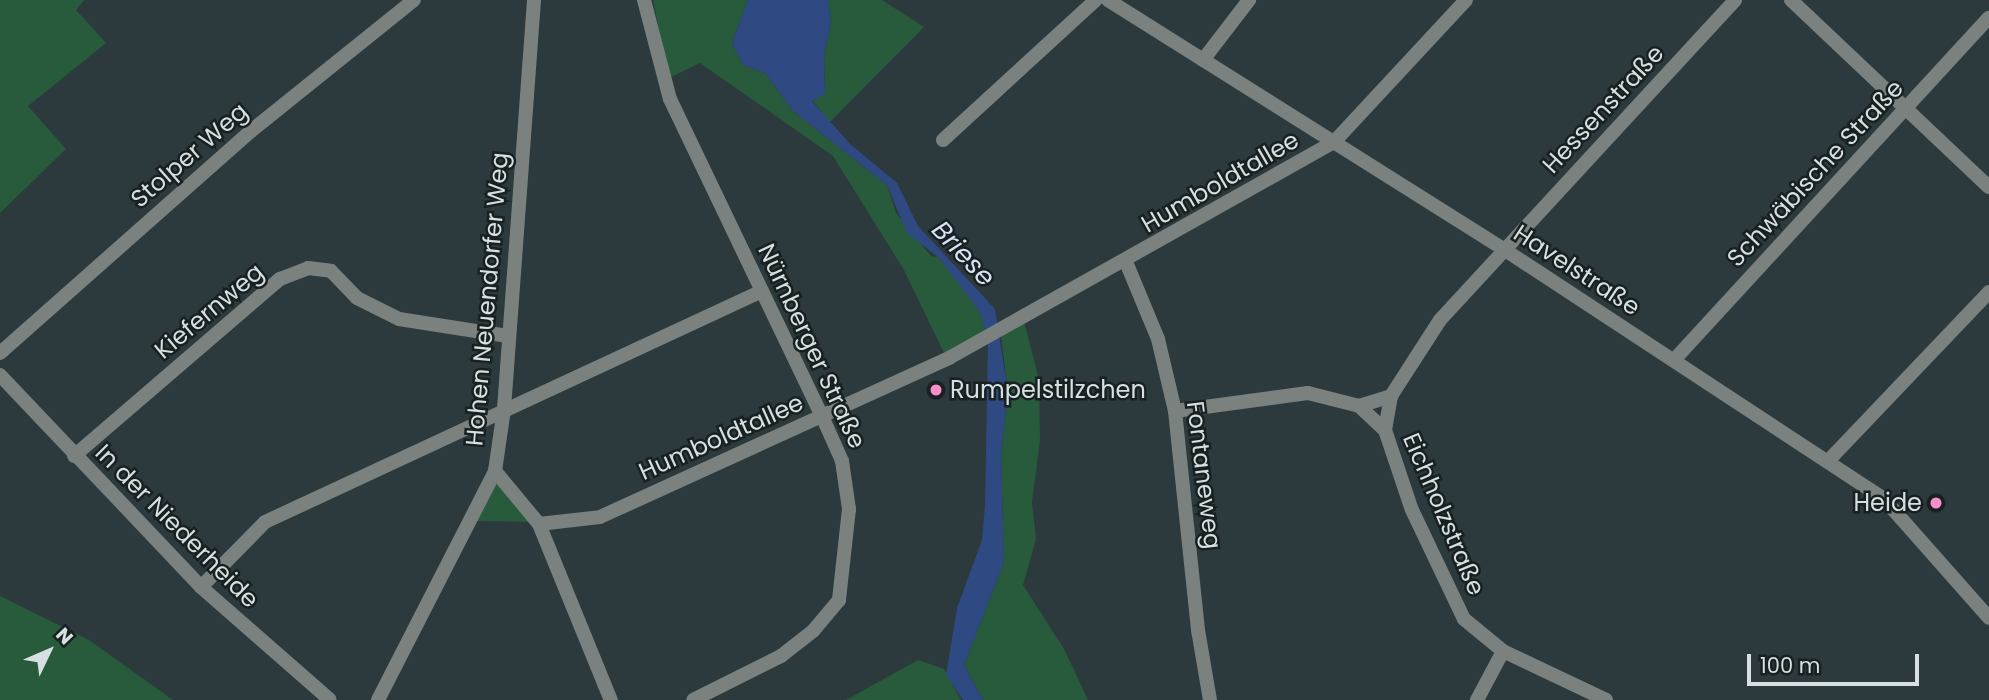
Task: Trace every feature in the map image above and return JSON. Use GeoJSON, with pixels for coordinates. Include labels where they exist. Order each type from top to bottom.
{"type":"FeatureCollection","features":[{"type":"Feature","properties":{"kind":"street","name":"Stolper Weg"},"geometry":{"type":"LineString","coordinates":[[0,353],[251,131],[414,0]]}},
{"type":"Feature","properties":{"kind":"street","name":"Hohen Neuendorfer Weg"},"geometry":{"type":"LineString","coordinates":[[378,700],[495,471],[504,410],[534,0]]}},
{"type":"Feature","properties":{"kind":"street","name":"Nürnberger Straße"},"geometry":{"type":"LineString","coordinates":[[644,0],[670,99],[842,461],[849,509],[839,600],[813,631],[781,656],[693,700]]}},
{"type":"Feature","properties":{"kind":"street"},"geometry":{"type":"LineString","coordinates":[[943,140],[1096,0]]}},
{"type":"Feature","properties":{"kind":"street","name":"Havelstraße"},"geometry":{"type":"LineString","coordinates":[[1108,0],[1505,250],[1829,460],[1883,498],[1989,618]]}},
{"type":"Feature","properties":{"kind":"street"},"geometry":{"type":"LineString","coordinates":[[1203,60],[1249,0]]}},
{"type":"Feature","properties":{"kind":"street","name":"Humboldtallee"},"geometry":{"type":"LineString","coordinates":[[539,524],[600,517],[978,343],[1126,262],[1334,142],[1466,0]]}},
{"type":"Feature","properties":{"kind":"street","name":"Hessenstraße"},"geometry":{"type":"LineString","coordinates":[[1505,250],[1735,0]]}},
{"type":"Feature","properties":{"kind":"street"},"geometry":{"type":"LineString","coordinates":[[1791,0],[1989,187]]}},
{"type":"Feature","properties":{"kind":"street","name":"Schwäbische Straße"},"geometry":{"type":"LineString","coordinates":[[1674,360],[1989,18]]}},
{"type":"Feature","properties":{"kind":"street","name":"Eichholzstraße"},"geometry":{"type":"LineString","coordinates":[[1385,430],[1391,396],[1440,320],[1505,250]]}},
{"type":"Feature","properties":{"kind":"street","name":"Fontaneweg"},"geometry":{"type":"LineString","coordinates":[[1126,262],[1158,339],[1175,411],[1198,630],[1210,700]]}},
{"type":"Feature","properties":{"kind":"street","name":"Kiefernweg"},"geometry":{"type":"LineString","coordinates":[[74,456],[280,279],[308,268],[331,271],[357,298],[399,319],[508,335]]}},
{"type":"Feature","properties":{"kind":"street"},"geometry":{"type":"LineString","coordinates":[[201,587],[265,522],[762,291]]}},
{"type":"Feature","properties":{"kind":"street"},"geometry":{"type":"LineString","coordinates":[[1829,460],[1989,292]]}},
{"type":"Feature","properties":{"kind":"street","name":"In der Niederheide"},"geometry":{"type":"LineString","coordinates":[[0,375],[201,587],[330,700]]}},
{"type":"Feature","properties":{"kind":"street","name":"Eichholzstraße"},"geometry":{"type":"LineString","coordinates":[[1175,411],[1308,393],[1359,406],[1385,430],[1412,510],[1464,619],[1503,652],[1606,700]]}},
{"type":"Feature","properties":{"kind":"street"},"geometry":{"type":"LineString","coordinates":[[1359,406],[1391,396]]}},
{"type":"Feature","properties":{"kind":"street"},"geometry":{"type":"LineString","coordinates":[[495,471],[539,524],[611,700]]}},
{"type":"Feature","properties":{"kind":"street"},"geometry":{"type":"LineString","coordinates":[[1477,700],[1503,652]]}},
{"type":"Feature","properties":{"kind":"green space"},"geometry":{"type":"Polygon","coordinates":[[[0,0],[84,0],[76,10],[106,43],[28,106],[66,149],[0,213],[0,0]]]}},
{"type":"Feature","properties":{"kind":"green space"},"geometry":{"type":"Polygon","coordinates":[[[653,0],[748,0],[732,43],[743,65],[765,73],[793,111],[887,185],[896,213],[931,256],[939,257],[980,312],[987,336],[946,357],[904,270],[833,156],[700,63],[669,78],[653,0]]]}},
{"type":"Feature","properties":{"kind":"green space"},"geometry":{"type":"Polygon","coordinates":[[[828,0],[882,0],[924,27],[830,122],[812,100],[825,93],[824,56],[831,21],[828,0]]]}},
{"type":"Feature","properties":{"kind":"green space"},"geometry":{"type":"Polygon","coordinates":[[[1023,317],[1039,380],[1040,440],[1032,502],[1036,539],[1023,585],[1064,649],[1088,700],[983,700],[964,665],[1004,562],[1001,454],[1008,392],[1001,335],[1023,317]]]}},
{"type":"Feature","properties":{"kind":"green space"},"geometry":{"type":"Polygon","coordinates":[[[496,478],[534,522],[472,521],[496,478]]]}},
{"type":"Feature","properties":{"kind":"green space"},"geometry":{"type":"Polygon","coordinates":[[[0,596],[89,640],[173,700],[0,700],[0,596]]]}},
{"type":"Feature","properties":{"kind":"green space"},"geometry":{"type":"Polygon","coordinates":[[[918,660],[944,669],[961,700],[846,700],[918,660]]]}},
{"type":"Feature","properties":{"kind":"water"},"geometry":{"type":"Polygon","coordinates":[[[748,0],[828,0],[831,21],[824,56],[825,94],[812,101],[850,144],[897,183],[918,226],[995,309],[1008,392],[1001,454],[1004,562],[964,665],[983,700],[963,700],[946,675],[957,608],[982,540],[988,341],[980,312],[939,258],[907,233],[887,185],[793,111],[765,73],[743,65],[732,43],[748,0]]]}},
{"type":"Feature","properties":{"kind":"place","name":"Rumpelstilzchen"},"geometry":{"type":"Point","coordinates":[936,390]}},
{"type":"Feature","properties":{"kind":"place","name":"Heide"},"geometry":{"type":"Point","coordinates":[1936,503]}},
{"type":"Feature","properties":{"kind":"water label","name":"Briese"},"geometry":{"type":"Point","coordinates":[963,254]}}]}
